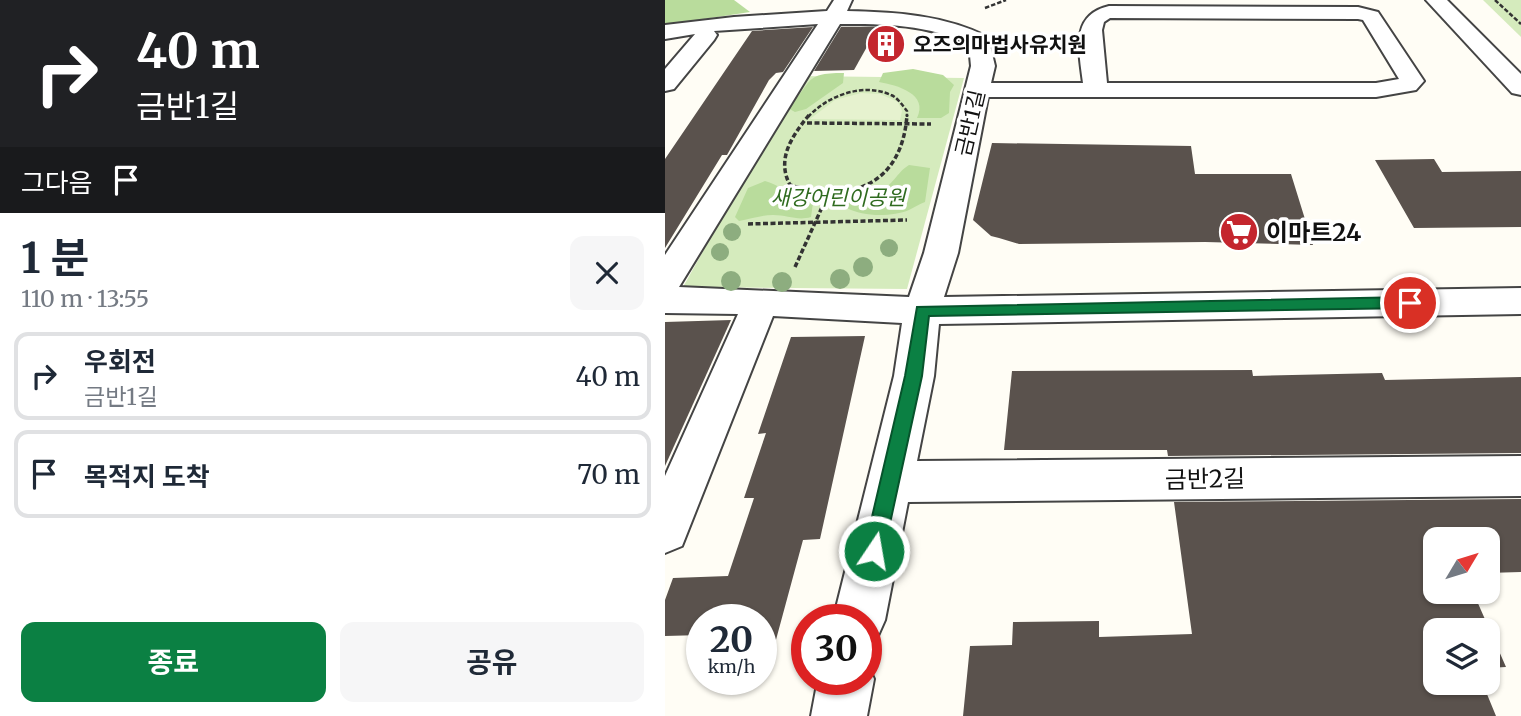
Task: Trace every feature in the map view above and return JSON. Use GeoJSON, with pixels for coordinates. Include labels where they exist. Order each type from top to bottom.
{"type":"FeatureCollection","features":[{"type":"Feature","properties":{"kind":"street"},"geometry":{"type":"LineString","coordinates":[[1436,0],[1521,88]]}},
{"type":"Feature","properties":{"kind":"street"},"geometry":{"type":"LineString","coordinates":[[665,282],[801,64],[839,10]]}},
{"type":"Feature","properties":{"kind":"street","name":"금반1길"},"geometry":{"type":"LineString","coordinates":[[665,32],[750,19],[839,10],[964,31],[980,42],[983,66],[941,253],[922,311]]}},
{"type":"Feature","properties":{"kind":"street"},"geometry":{"type":"LineString","coordinates":[[978,84],[1376,90],[1412,81],[1371,16],[1358,13],[1108,13],[1096,18],[1090,28],[1095,84]]}},
{"type":"Feature","properties":{"kind":"street"},"geometry":{"type":"LineString","coordinates":[[665,84],[706,35]]}},
{"type":"Feature","properties":{"kind":"street"},"geometry":{"type":"LineString","coordinates":[[665,300],[761,302],[922,311],[1521,301]]}},
{"type":"Feature","properties":{"kind":"street"},"geometry":{"type":"LineString","coordinates":[[665,530],[683,446],[761,302]]}},
{"type":"Feature","properties":{"kind":"street"},"geometry":{"type":"LineString","coordinates":[[862,604],[913,376],[922,311]]}},
{"type":"Feature","properties":{"kind":"street","name":"금반2길"},"geometry":{"type":"LineString","coordinates":[[888,482],[1521,476]]}},
{"type":"Feature","properties":{"kind":"street"},"geometry":{"type":"LineString","coordinates":[[839,716],[843,695]]}},
{"type":"Feature","properties":{"kind":"path"},"geometry":{"type":"LineString","coordinates":[[1495,0],[1521,24]]}},
{"type":"Feature","properties":{"kind":"path"},"geometry":{"type":"LineString","coordinates":[[870,90],[885,92],[898,98],[907,111],[906,124],[890,169],[856,190],[815,193],[790,185],[783,172],[783,156],[802,123],[809,113],[829,100],[870,90]]}},
{"type":"Feature","properties":{"kind":"path"},"geometry":{"type":"LineString","coordinates":[[802,123],[906,124]]}},
{"type":"Feature","properties":{"kind":"path"},"geometry":{"type":"LineString","coordinates":[[793,272],[828,194]]}},
{"type":"Feature","properties":{"kind":"path"},"geometry":{"type":"LineString","coordinates":[[742,224],[919,219]]}},
{"type":"Feature","properties":{"kind":"green space"},"geometry":{"type":"Polygon","coordinates":[[[665,0],[734,0],[750,12],[665,25],[665,0]]]}},
{"type":"Feature","properties":{"kind":"green space"},"geometry":{"type":"Polygon","coordinates":[[[1483,0],[1521,0],[1521,37],[1483,0]]]}},
{"type":"Feature","properties":{"kind":"green space"},"geometry":{"type":"Polygon","coordinates":[[[913,69],[943,75],[954,85],[950,92],[949,113],[941,118],[917,118],[920,110],[915,97],[902,88],[879,82],[883,73],[913,69]]]}},
{"type":"Feature","properties":{"kind":"green space"},"geometry":{"type":"Polygon","coordinates":[[[830,73],[844,73],[843,83],[806,109],[795,112],[786,107],[813,78],[830,73]]]}},
{"type":"Feature","properties":{"kind":"green space","name":"새강어린이공원"},"geometry":{"type":"Polygon","coordinates":[[[801,76],[964,78],[907,289],[683,287],[801,76]]]}},
{"type":"Feature","properties":{"kind":"green space"},"geometry":{"type":"Polygon","coordinates":[[[861,93],[880,94],[898,102],[902,111],[900,120],[810,119],[835,100],[861,93]]]}},
{"type":"Feature","properties":{"kind":"green space"},"geometry":{"type":"Polygon","coordinates":[[[909,165],[930,168],[925,202],[909,210],[886,215],[861,213],[847,208],[845,203],[849,200],[883,189],[909,165]]]}},
{"type":"Feature","properties":{"kind":"green space"},"geometry":{"type":"Polygon","coordinates":[[[765,181],[798,195],[797,201],[813,203],[811,217],[769,215],[739,221],[735,217],[748,188],[765,181]]]}},
{"type":"Feature","properties":{"kind":"building"},"geometry":{"type":"Polygon","coordinates":[[[813,27],[783,72],[776,73],[769,80],[727,155],[722,155],[665,248],[665,159],[752,31],[813,27]]]}},
{"type":"Feature","properties":{"kind":"building"},"geometry":{"type":"Polygon","coordinates":[[[841,27],[878,27],[854,70],[814,71],[841,27]]]}},
{"type":"Feature","properties":{"kind":"building"},"geometry":{"type":"Polygon","coordinates":[[[992,143],[1191,146],[1195,174],[1291,174],[1313,245],[1205,242],[1019,244],[991,236],[973,220],[992,143]]]}},
{"type":"Feature","properties":{"kind":"building"},"geometry":{"type":"Polygon","coordinates":[[[1434,159],[1442,172],[1521,171],[1521,227],[1414,228],[1375,160],[1434,159]]]}},
{"type":"Feature","properties":{"kind":"building"},"geometry":{"type":"Polygon","coordinates":[[[731,320],[665,466],[665,322],[731,320]]]}},
{"type":"Feature","properties":{"kind":"building"},"geometry":{"type":"Polygon","coordinates":[[[865,336],[820,539],[803,540],[777,636],[777,604],[686,604],[686,635],[665,636],[665,600],[673,578],[728,576],[754,498],[744,498],[766,433],[758,434],[791,337],[865,336]]]}},
{"type":"Feature","properties":{"kind":"building"},"geometry":{"type":"Polygon","coordinates":[[[1252,370],[1253,376],[1382,373],[1385,380],[1521,377],[1521,453],[1168,456],[1167,450],[1004,450],[1012,371],[1252,370]]]}},
{"type":"Feature","properties":{"kind":"building"},"geometry":{"type":"Polygon","coordinates":[[[1521,499],[1521,572],[1500,573],[1500,527],[1423,527],[1423,604],[1478,604],[1484,618],[1423,618],[1423,695],[1487,695],[1496,716],[963,716],[970,646],[1012,645],[1013,622],[1099,621],[1099,637],[1192,634],[1174,502],[1521,499]]]}},
{"type":"Feature","properties":{"kind":"building"},"geometry":{"type":"Polygon","coordinates":[[[1500,653],[1506,667],[1500,667],[1500,653]]]}},
{"type":"Feature","properties":{"kind":"place","name":"오즈의마법사유치원"},"geometry":{"type":"Point","coordinates":[886,44]}},
{"type":"Feature","properties":{"kind":"place","name":"이마트24"},"geometry":{"type":"Point","coordinates":[1239,232]}},
{"type":"Feature","properties":{"kind":"route"},"geometry":{"type":"LineString","coordinates":[[874,551],[913,376],[922,311],[1410,303]]}}]}
